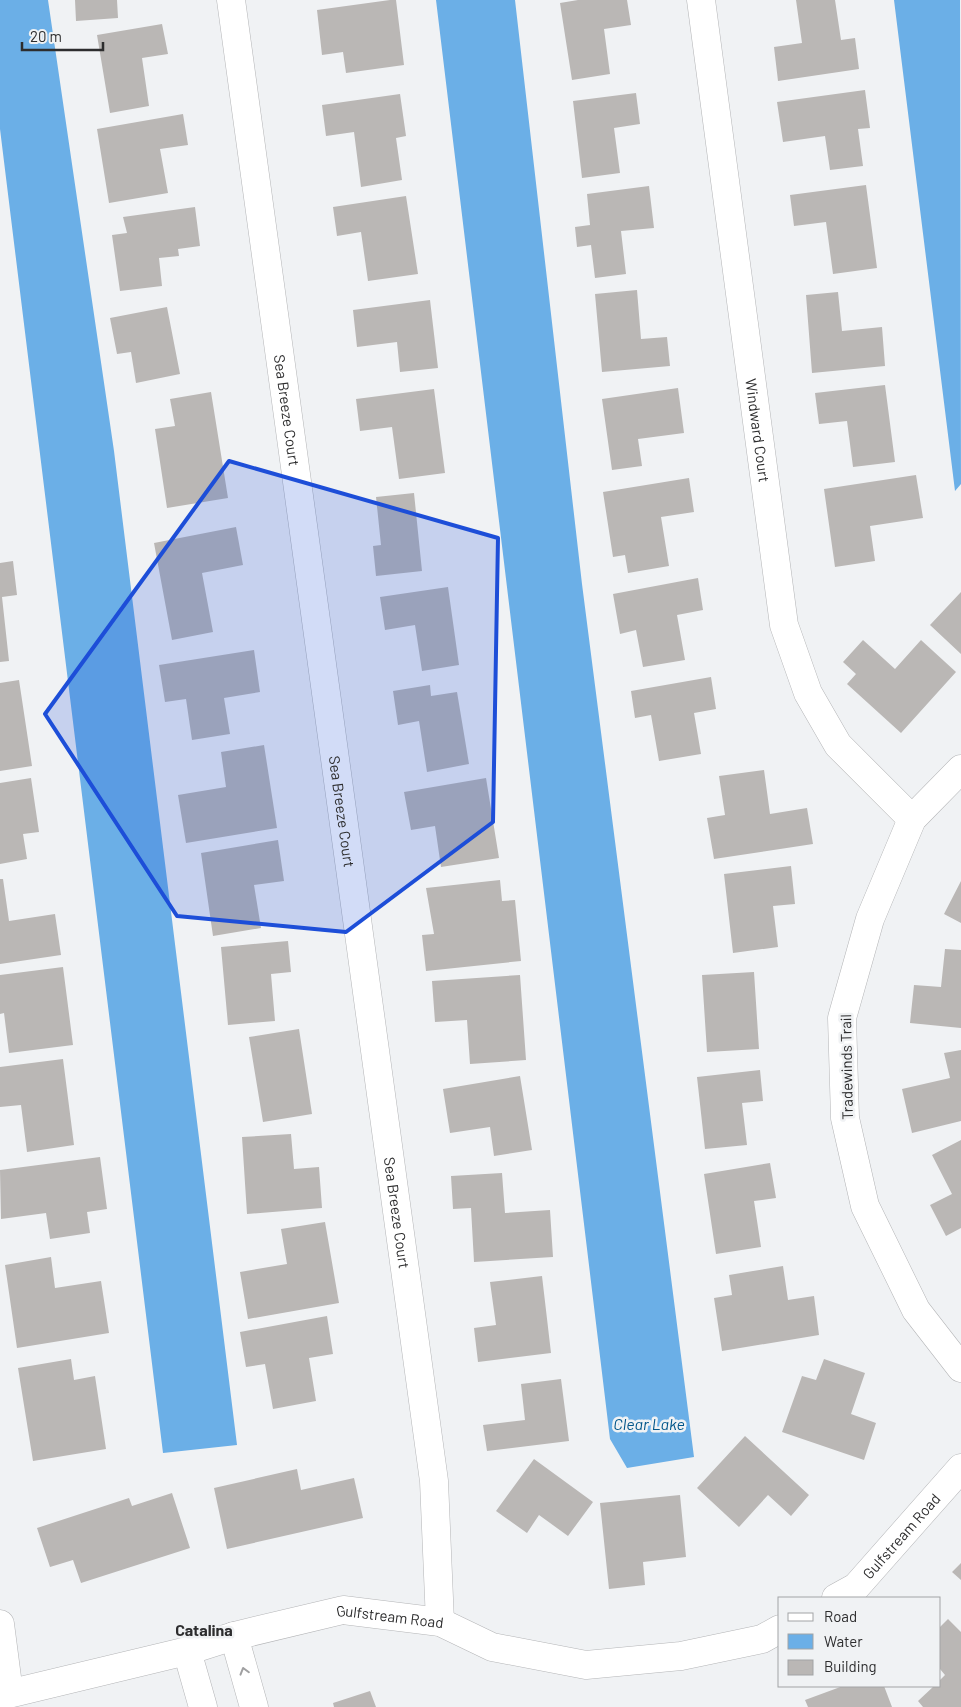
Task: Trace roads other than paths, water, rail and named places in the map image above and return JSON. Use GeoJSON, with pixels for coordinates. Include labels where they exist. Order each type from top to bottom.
{"type":"FeatureCollection","features":[{"type":"Feature","properties":{"kind":"street","name":"Sea Breeze Court"},"geometry":{"type":"LineString","coordinates":[[231,0],[434,1481],[440,1622]]}},
{"type":"Feature","properties":{"kind":"street","name":"Windward Court"},"geometry":{"type":"LineString","coordinates":[[701,0],[784,625],[808,694],[838,745],[912,819]]}},
{"type":"Feature","properties":{"kind":"street","name":"Tradewinds Trail"},"geometry":{"type":"LineString","coordinates":[[961,769],[912,819],[870,919],[842,1018],[845,1118],[865,1206],[916,1310],[961,1368]]}},
{"type":"Feature","properties":{"kind":"street","name":"Gulfstream Road"},"geometry":{"type":"LineString","coordinates":[[838,1597],[856,1587],[961,1468]]}},
{"type":"Feature","properties":{"kind":"street","name":"Gulfstream Road"},"geometry":{"type":"LineString","coordinates":[[5,1695],[187,1651],[234,1636],[342,1610],[440,1622],[492,1647],[586,1665],[681,1656],[762,1639],[778,1630]]}},
{"type":"Feature","properties":{"kind":"street"},"geometry":{"type":"LineString","coordinates":[[0,1624],[5,1695]]}},
{"type":"Feature","properties":{"kind":"street"},"geometry":{"type":"LineString","coordinates":[[234,1636],[254,1707]]}},
{"type":"Feature","properties":{"kind":"street"},"geometry":{"type":"LineString","coordinates":[[187,1651],[203,1707]]}},
{"type":"Feature","properties":{"kind":"water"},"geometry":{"type":"Polygon","coordinates":[[[0,0],[48,0],[114,451],[237,1445],[163,1453],[0,129],[0,0]]]}},
{"type":"Feature","properties":{"kind":"water","name":"Clear Lake"},"geometry":{"type":"Polygon","coordinates":[[[436,0],[515,0],[582,584],[694,1457],[627,1468],[610,1439],[436,0]]]}},
{"type":"Feature","properties":{"kind":"water"},"geometry":{"type":"Polygon","coordinates":[[[894,0],[960,0],[961,484],[955,491],[894,0]]]}},
{"type":"Feature","properties":{"kind":"district","name":"Catalina"},"geometry":{"type":"Point","coordinates":[204,1629]}}]}
